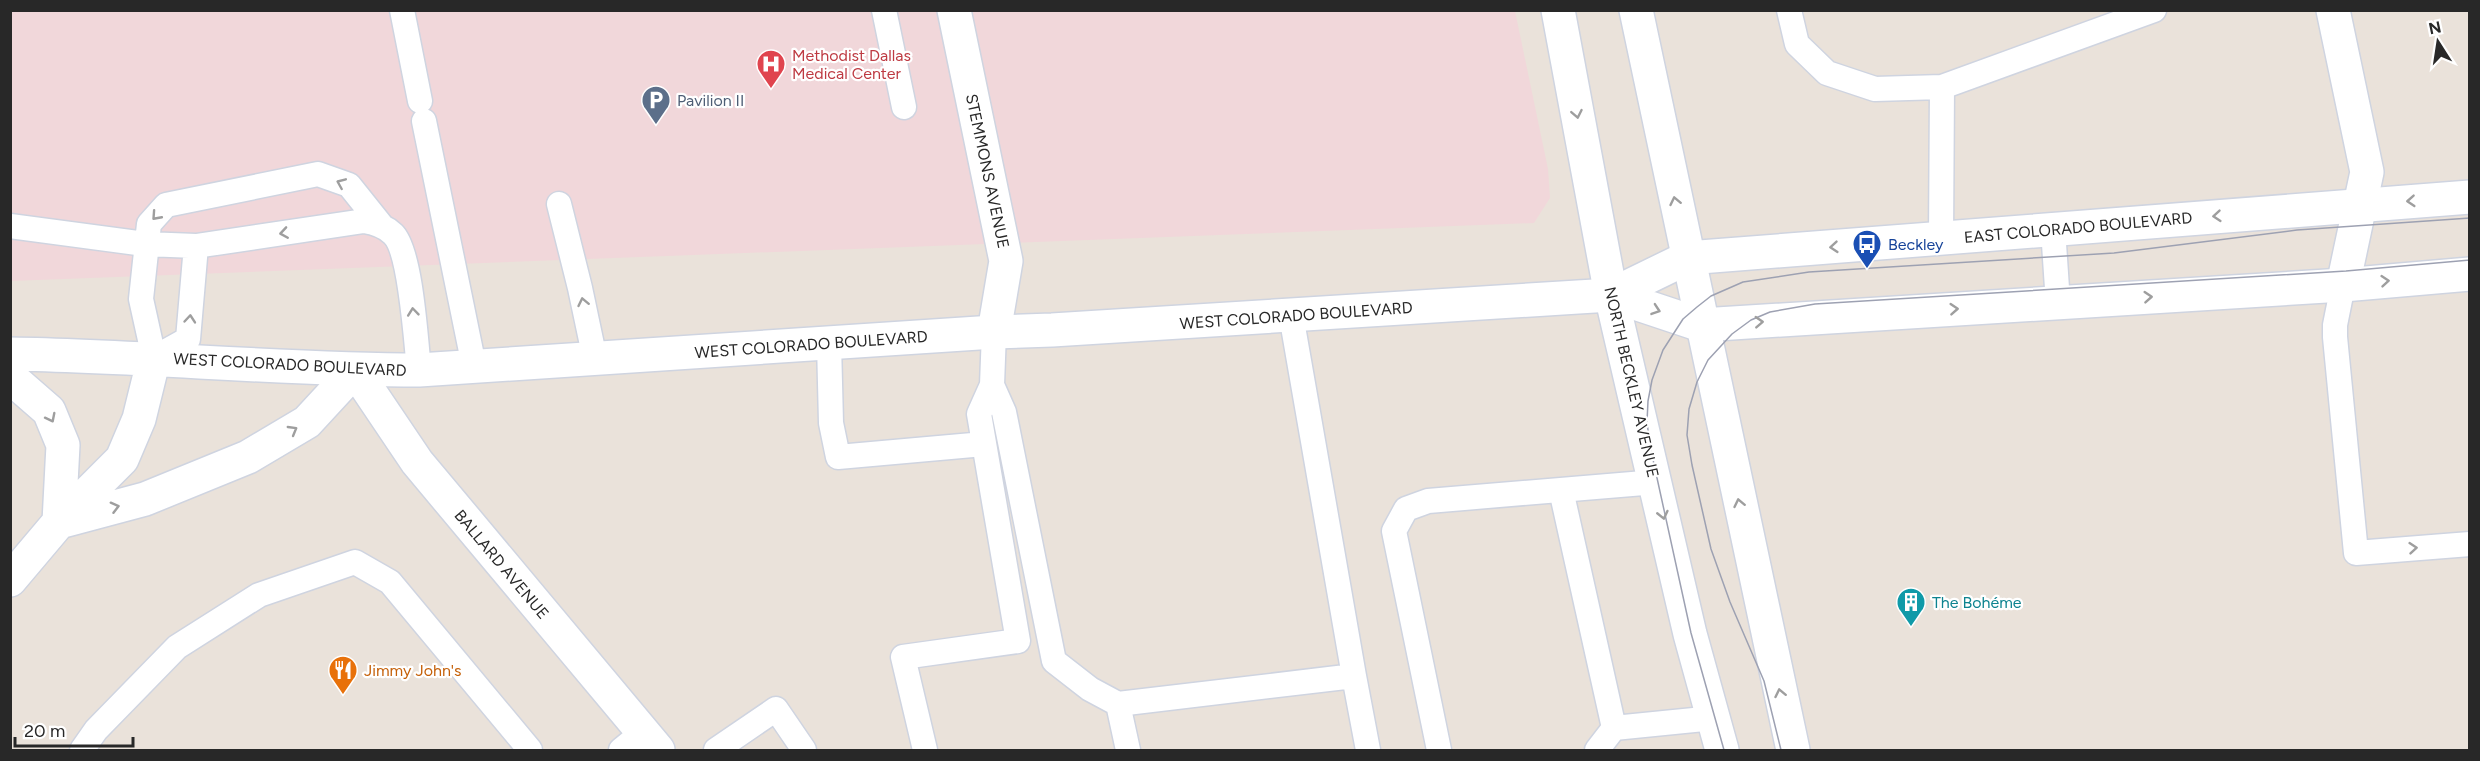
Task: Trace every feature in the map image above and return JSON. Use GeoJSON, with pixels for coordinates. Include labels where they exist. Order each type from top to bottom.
{"type":"FeatureCollection","features":[{"type":"Feature","properties":{"kind":"street","name":"STEMMONS AVENUE"},"geometry":{"type":"LineString","coordinates":[[954,10],[1006,261],[994,332]]}},
{"type":"Feature","properties":{"kind":"street","name":"NORTH BECKLEY AVENUE"},"geometry":{"type":"LineString","coordinates":[[1558,10],[1611,295],[1690,634],[1722,750]]}},
{"type":"Feature","properties":{"kind":"street"},"geometry":{"type":"LineString","coordinates":[[1636,10],[1793,750]]}},
{"type":"Feature","properties":{"kind":"street"},"geometry":{"type":"LineString","coordinates":[[2333,10],[2367,172],[2343,285]]}},
{"type":"Feature","properties":{"kind":"street","name":"EAST COLORADO BOULEVARD"},"geometry":{"type":"LineString","coordinates":[[1687,258],[2469,197]]}},
{"type":"Feature","properties":{"kind":"street","name":"WEST COLORADO BOULEVARD"},"geometry":{"type":"LineString","coordinates":[[1611,295],[1687,258]]}},
{"type":"Feature","properties":{"kind":"street"},"geometry":{"type":"LineString","coordinates":[[1701,325],[2343,285],[2469,274]]}},
{"type":"Feature","properties":{"kind":"street","name":"WEST COLORADO BOULEVARD"},"geometry":{"type":"LineString","coordinates":[[10,354],[154,358],[355,370],[420,370],[994,332],[1611,295],[1701,325]]}},
{"type":"Feature","properties":{"kind":"street"},"geometry":{"type":"LineString","coordinates":[[10,580],[59,522],[122,459],[139,418],[154,358]]}},
{"type":"Feature","properties":{"kind":"street"},"geometry":{"type":"LineString","coordinates":[[59,522],[145,499],[248,457],[307,422],[355,370]]}},
{"type":"Feature","properties":{"kind":"street","name":"BALLARD AVENUE"},"geometry":{"type":"LineString","coordinates":[[355,370],[417,462],[641,744]]}},
{"type":"Feature","properties":{"kind":"street"},"geometry":{"type":"LineString","coordinates":[[10,377],[49,411],[63,446],[59,522]]}},
{"type":"Feature","properties":{"kind":"lane"},"geometry":{"type":"LineString","coordinates":[[402,10],[474,366]]}},
{"type":"Feature","properties":{"kind":"lane"},"geometry":{"type":"LineString","coordinates":[[884,10],[904,107]]}},
{"type":"Feature","properties":{"kind":"lane"},"geometry":{"type":"LineString","coordinates":[[1789,10],[1797,44],[1827,73],[1875,89],[1942,87],[2154,10]]}},
{"type":"Feature","properties":{"kind":"lane"},"geometry":{"type":"LineString","coordinates":[[1941,238],[1942,87]]}},
{"type":"Feature","properties":{"kind":"lane"},"geometry":{"type":"LineString","coordinates":[[196,246],[188,339],[154,358],[141,298],[145,244],[149,224],[166,205],[318,174],[349,185],[381,225],[396,236],[409,275],[420,370]]}},
{"type":"Feature","properties":{"kind":"lane"},"geometry":{"type":"LineString","coordinates":[[559,204],[595,359]]}},
{"type":"Feature","properties":{"kind":"lane"},"geometry":{"type":"LineString","coordinates":[[10,226],[145,244],[196,246],[364,221],[381,225]]}},
{"type":"Feature","properties":{"kind":"lane"},"geometry":{"type":"LineString","coordinates":[[2053,229],[2058,303]]}},
{"type":"Feature","properties":{"kind":"lane"},"geometry":{"type":"LineString","coordinates":[[2343,285],[2335,324],[2335,337],[2356,553],[2469,543]]}},
{"type":"Feature","properties":{"kind":"lane"},"geometry":{"type":"LineString","coordinates":[[1291,315],[1368,750]]}},
{"type":"Feature","properties":{"kind":"lane"},"geometry":{"type":"LineString","coordinates":[[925,750],[903,657],[1018,641],[979,414],[992,385],[994,332]]}},
{"type":"Feature","properties":{"kind":"lane"},"geometry":{"type":"LineString","coordinates":[[829,343],[831,423],[838,457],[984,444]]}},
{"type":"Feature","properties":{"kind":"lane"},"geometry":{"type":"LineString","coordinates":[[992,385],[1004,412],[1054,661],[1090,689],[1118,704],[1354,676]]}},
{"type":"Feature","properties":{"kind":"lane"},"geometry":{"type":"LineString","coordinates":[[1439,750],[1394,531],[1406,509],[1428,501],[1656,482]]}},
{"type":"Feature","properties":{"kind":"lane"},"geometry":{"type":"LineString","coordinates":[[1561,490],[1614,728]]}},
{"type":"Feature","properties":{"kind":"lane"},"geometry":{"type":"LineString","coordinates":[[82,750],[96,730],[177,647],[259,595],[355,562],[390,582],[531,750]]}},
{"type":"Feature","properties":{"kind":"lane"},"geometry":{"type":"LineString","coordinates":[[1118,704],[1128,750]]}},
{"type":"Feature","properties":{"kind":"lane"},"geometry":{"type":"LineString","coordinates":[[716,750],[776,709],[804,750]]}},
{"type":"Feature","properties":{"kind":"lane"},"geometry":{"type":"LineString","coordinates":[[1597,750],[1614,728],[1714,718]]}},
{"type":"Feature","properties":{"kind":"shaded area","name":"Methodist Dallas Medical Center"},"geometry":{"type":"Polygon","coordinates":[[[10,11],[1515,11],[1548,169],[1550,198],[1534,223],[11,281],[10,11]]]}},
{"type":"Feature","properties":{"kind":"tram line"},"geometry":{"type":"LineString","coordinates":[[1724,750],[1691,633],[1650,446],[1647,422],[1652,380],[1663,350],[1683,319],[1711,296],[1743,282],[1809,272],[2114,253],[2297,230],[2470,218]]}},
{"type":"Feature","properties":{"kind":"tram line"},"geometry":{"type":"LineString","coordinates":[[1781,750],[1764,681],[1730,602],[1711,549],[1687,435],[1689,409],[1697,382],[1708,360],[1732,334],[1751,320],[1770,312],[1815,304],[2346,271],[2470,260]]}},
{"type":"Feature","properties":{"kind":"place","name":"Methodist Dallas Medical Center"},"geometry":{"type":"Point","coordinates":[771,90]}},
{"type":"Feature","properties":{"kind":"place","name":"Pavilion II"},"geometry":{"type":"Point","coordinates":[656,126]}},
{"type":"Feature","properties":{"kind":"place","name":"Beckley"},"geometry":{"type":"Point","coordinates":[1867,270]}},
{"type":"Feature","properties":{"kind":"place","name":"The Bohéme"},"geometry":{"type":"Point","coordinates":[1911,628]}},
{"type":"Feature","properties":{"kind":"place","name":"Jimmy John's"},"geometry":{"type":"Point","coordinates":[343,696]}}]}
